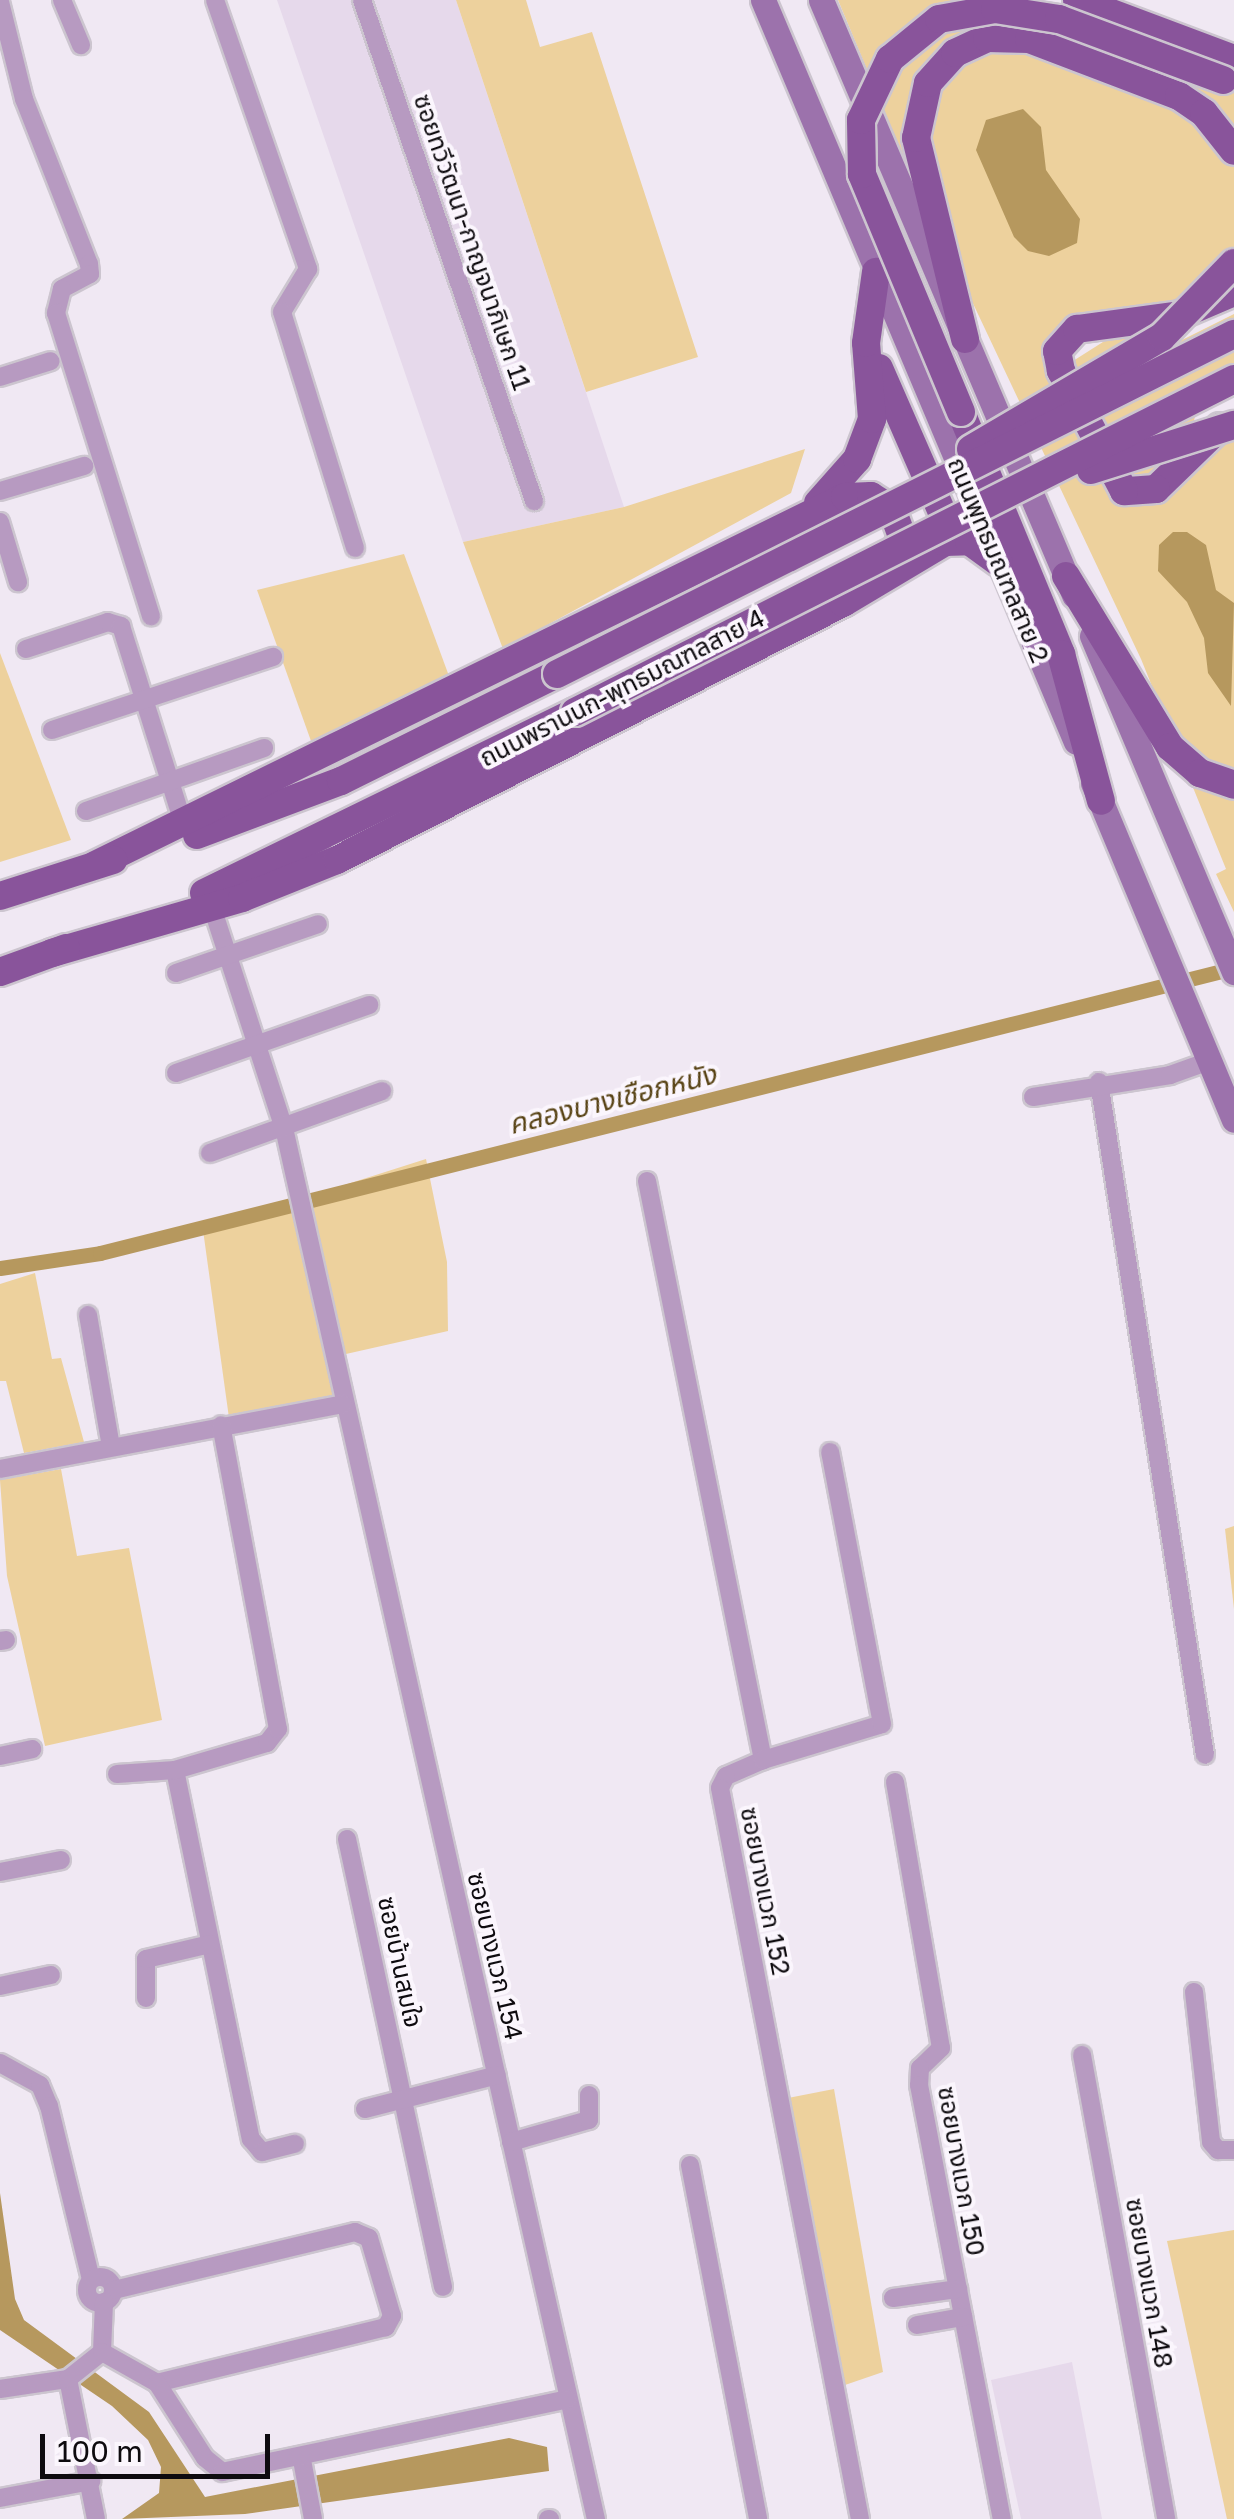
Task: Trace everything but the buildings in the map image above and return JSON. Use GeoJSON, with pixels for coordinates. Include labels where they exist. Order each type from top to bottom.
{"type":"FeatureCollection","features":[{"type":"Feature","properties":{"kind":"main road","name":"ถนนพุทธมณฑลสาย 2"},"geometry":{"type":"LineString","coordinates":[[763,0],[1234,1120]]}},
{"type":"Feature","properties":{"kind":"main road"},"geometry":{"type":"LineString","coordinates":[[821,0],[1234,972]]}},
{"type":"Feature","properties":{"kind":"main road"},"geometry":{"type":"LineString","coordinates":[[1077,0],[1230,75]]}},
{"type":"Feature","properties":{"kind":"main road"},"geometry":{"type":"LineString","coordinates":[[1101,801],[1060,654],[862,174],[861,120],[890,59],[939,20],[995,8],[1059,20],[1230,75]]}},
{"type":"Feature","properties":{"kind":"main road"},"geometry":{"type":"LineString","coordinates":[[965,339],[917,150],[919,105],[936,72],[956,53],[986,38],[1028,39],[1179,96],[1204,112],[1234,151]]}},
{"type":"Feature","properties":{"kind":"main road"},"geometry":{"type":"LineString","coordinates":[[910,496],[1007,425],[1162,337],[1234,262]]}},
{"type":"Feature","properties":{"kind":"main road"},"geometry":{"type":"LineString","coordinates":[[776,532],[834,489],[863,446],[874,392],[866,343],[876,272]]}},
{"type":"Feature","properties":{"kind":"main road"},"geometry":{"type":"LineString","coordinates":[[1234,292],[1180,315],[1077,329],[1061,344],[1057,361],[1118,486],[1131,493],[1166,482],[1234,421]]}},
{"type":"Feature","properties":{"kind":"main road","name":"ถนนพรานนก-พุทธมณฑลสาย 4"},"geometry":{"type":"LineString","coordinates":[[0,896],[287,804],[556,674],[1234,332]]}},
{"type":"Feature","properties":{"kind":"main road"},"geometry":{"type":"LineString","coordinates":[[866,343],[944,517],[968,526],[998,563]]}},
{"type":"Feature","properties":{"kind":"main road","name":"ถนนพรานนก-พุทธมณฑลสาย 4"},"geometry":{"type":"LineString","coordinates":[[0,972],[268,865],[575,712],[968,526],[1234,380]]}},
{"type":"Feature","properties":{"kind":"main road"},"geometry":{"type":"LineString","coordinates":[[52,953],[212,907],[368,844],[866,590],[968,526],[1234,398]]}},
{"type":"Feature","properties":{"kind":"main road"},"geometry":{"type":"LineString","coordinates":[[1091,470],[1234,421]]}},
{"type":"Feature","properties":{"kind":"main road"},"geometry":{"type":"LineString","coordinates":[[96,866],[184,826],[844,497],[883,501],[898,518],[901,541],[866,590]]}},
{"type":"Feature","properties":{"kind":"main road"},"geometry":{"type":"LineString","coordinates":[[1066,576],[1170,746],[1200,772],[1234,785]]}},
{"type":"Feature","properties":{"kind":"street"},"geometry":{"type":"LineString","coordinates":[[62,0],[81,45]]}},
{"type":"Feature","properties":{"kind":"street"},"geometry":{"type":"LineString","coordinates":[[216,0],[308,268],[306,280],[282,302],[282,312],[355,548]]}},
{"type":"Feature","properties":{"kind":"street","name":"ซอยทวีวัฒนา-กาญจนาภิเษก 11"},"geometry":{"type":"LineString","coordinates":[[362,0],[534,501]]}},
{"type":"Feature","properties":{"kind":"street"},"geometry":{"type":"LineString","coordinates":[[0,2],[24,99],[89,264],[90,274],[62,289],[56,313],[151,618]]}},
{"type":"Feature","properties":{"kind":"street"},"geometry":{"type":"LineString","coordinates":[[0,376],[51,361]]}},
{"type":"Feature","properties":{"kind":"street"},"geometry":{"type":"LineString","coordinates":[[0,491],[84,466]]}},
{"type":"Feature","properties":{"kind":"street"},"geometry":{"type":"LineString","coordinates":[[0,522],[18,582]]}},
{"type":"Feature","properties":{"kind":"street"},"geometry":{"type":"LineString","coordinates":[[26,649],[115,622],[126,634],[167,781],[184,826]]}},
{"type":"Feature","properties":{"kind":"street"},"geometry":{"type":"LineString","coordinates":[[52,730],[273,657]]}},
{"type":"Feature","properties":{"kind":"street"},"geometry":{"type":"LineString","coordinates":[[86,811],[264,748]]}},
{"type":"Feature","properties":{"kind":"street","name":"ซอยบางแวก 154"},"geometry":{"type":"LineString","coordinates":[[212,907],[260,1044],[284,1128],[290,1172],[596,2519]]}},
{"type":"Feature","properties":{"kind":"street"},"geometry":{"type":"LineString","coordinates":[[176,973],[318,924]]}},
{"type":"Feature","properties":{"kind":"street"},"geometry":{"type":"LineString","coordinates":[[176,1073],[369,1005]]}},
{"type":"Feature","properties":{"kind":"street"},"geometry":{"type":"LineString","coordinates":[[1032,1097],[1099,1082],[1170,1075],[1209,1061]]}},
{"type":"Feature","properties":{"kind":"street"},"geometry":{"type":"LineString","coordinates":[[1099,1082],[1205,1755]]}},
{"type":"Feature","properties":{"kind":"street"},"geometry":{"type":"LineString","coordinates":[[210,1153],[382,1091]]}},
{"type":"Feature","properties":{"kind":"street"},"geometry":{"type":"LineString","coordinates":[[647,1181],[763,1760],[882,1724],[830,1452]]}},
{"type":"Feature","properties":{"kind":"street"},"geometry":{"type":"LineString","coordinates":[[88,1315],[111,1446]]}},
{"type":"Feature","properties":{"kind":"street"},"geometry":{"type":"LineString","coordinates":[[0,1470],[343,1404]]}},
{"type":"Feature","properties":{"kind":"street"},"geometry":{"type":"LineString","coordinates":[[117,1774],[175,1770],[267,1743],[278,1729],[221,1426]]}},
{"type":"Feature","properties":{"kind":"street"},"geometry":{"type":"LineString","coordinates":[[0,1756],[32,1749]]}},
{"type":"Feature","properties":{"kind":"street","name":"ซอยบางแวก 152"},"geometry":{"type":"LineString","coordinates":[[763,1760],[726,1776],[720,1788],[860,2519]]}},
{"type":"Feature","properties":{"kind":"street"},"geometry":{"type":"LineString","coordinates":[[175,1770],[251,2139],[262,2152],[295,2144]]}},
{"type":"Feature","properties":{"kind":"street","name":"ซอยบางแวก 150"},"geometry":{"type":"LineString","coordinates":[[895,1782],[940,2043],[939,2053],[920,2068],[919,2085],[1002,2519]]}},
{"type":"Feature","properties":{"kind":"street","name":"ซอยบ้านสมใจ"},"geometry":{"type":"LineString","coordinates":[[348,1840],[443,2287]]}},
{"type":"Feature","properties":{"kind":"street"},"geometry":{"type":"LineString","coordinates":[[0,1872],[61,1860]]}},
{"type":"Feature","properties":{"kind":"street"},"geometry":{"type":"LineString","coordinates":[[146,1998],[146,1958],[210,1944]]}},
{"type":"Feature","properties":{"kind":"street"},"geometry":{"type":"LineString","coordinates":[[0,1986],[52,1975]]}},
{"type":"Feature","properties":{"kind":"street"},"geometry":{"type":"LineString","coordinates":[[1194,1992],[1211,2142],[1218,2150],[1234,2150]]}},
{"type":"Feature","properties":{"kind":"street","name":"ซอยบางแวก 148"},"geometry":{"type":"LineString","coordinates":[[1082,2055],[1166,2519]]}},
{"type":"Feature","properties":{"kind":"street"},"geometry":{"type":"LineString","coordinates":[[0,2064],[40,2085],[50,2106],[91,2280],[90,2298],[355,2232],[368,2238],[392,2316],[386,2327],[157,2383]]}},
{"type":"Feature","properties":{"kind":"street"},"geometry":{"type":"LineString","coordinates":[[366,2109],[403,2096],[496,2075]]}},
{"type":"Feature","properties":{"kind":"street"},"geometry":{"type":"LineString","coordinates":[[511,2142],[589,2120],[589,2096]]}},
{"type":"Feature","properties":{"kind":"street"},"geometry":{"type":"LineString","coordinates":[[690,2166],[758,2519]]}},
{"type":"Feature","properties":{"kind":"street"},"geometry":{"type":"LineString","coordinates":[[893,2298],[958,2289]]}},
{"type":"Feature","properties":{"kind":"street"},"geometry":{"type":"LineString","coordinates":[[0,2389],[69,2378],[96,2357],[109,2296]]}},
{"type":"Feature","properties":{"kind":"street"},"geometry":{"type":"LineString","coordinates":[[916,2325],[963,2317]]}},
{"type":"Feature","properties":{"kind":"street"},"geometry":{"type":"LineString","coordinates":[[96,2357],[157,2383],[212,2467],[238,2472],[304,2467],[567,2399]]}},
{"type":"Feature","properties":{"kind":"street"},"geometry":{"type":"LineString","coordinates":[[69,2378],[96,2519]]}},
{"type":"Feature","properties":{"kind":"street"},"geometry":{"type":"LineString","coordinates":[[304,2467],[313,2514]]}},
{"type":"Feature","properties":{"kind":"street"},"geometry":{"type":"LineString","coordinates":[[0,2498],[90,2481]]}},
{"type":"Feature","properties":{"kind":"shaded area"},"geometry":{"type":"Polygon","coordinates":[[[277,0],[456,0],[624,507],[463,542],[277,0]]]}},
{"type":"Feature","properties":{"kind":"shaded area"},"geometry":{"type":"Polygon","coordinates":[[[456,0],[526,0],[540,47],[592,32],[698,357],[586,392],[456,0]]]}},
{"type":"Feature","properties":{"kind":"shaded area"},"geometry":{"type":"Polygon","coordinates":[[[838,0],[1033,0],[1067,29],[1234,93],[1234,288],[1212,299],[1088,317],[1049,366],[1105,486],[1234,423],[1234,912],[1216,874],[1226,869],[1141,659],[900,149],[838,0]]]}},
{"type":"Feature","properties":{"kind":"shaded area"},"geometry":{"type":"Polygon","coordinates":[[[1023,109],[1041,127],[1046,170],[1080,219],[1077,243],[1049,256],[1028,251],[1014,237],[976,150],[986,120],[1023,109]]]}},
{"type":"Feature","properties":{"kind":"shaded area"},"geometry":{"type":"Polygon","coordinates":[[[1234,314],[1234,391],[1197,409],[1191,432],[1119,474],[1073,361],[1114,335],[1168,347],[1234,314]]]}},
{"type":"Feature","properties":{"kind":"shaded area"},"geometry":{"type":"Polygon","coordinates":[[[805,449],[791,493],[503,649],[463,542],[624,507],[805,449]]]}},
{"type":"Feature","properties":{"kind":"shaded area"},"geometry":{"type":"Polygon","coordinates":[[[1173,532],[1187,532],[1206,545],[1216,590],[1234,603],[1231,706],[1208,673],[1204,638],[1187,602],[1158,571],[1159,545],[1173,532]]]}},
{"type":"Feature","properties":{"kind":"shaded area"},"geometry":{"type":"Polygon","coordinates":[[[404,554],[449,676],[311,741],[257,590],[404,554]]]}},
{"type":"Feature","properties":{"kind":"shaded area"},"geometry":{"type":"Polygon","coordinates":[[[0,653],[71,840],[0,862],[0,653]]]}},
{"type":"Feature","properties":{"kind":"shaded area"},"geometry":{"type":"Polygon","coordinates":[[[426,1159],[447,1262],[448,1331],[346,1354],[350,1403],[229,1418],[203,1230],[426,1159]]]}},
{"type":"Feature","properties":{"kind":"shaded area"},"geometry":{"type":"Polygon","coordinates":[[[35,1273],[52,1359],[61,1358],[84,1442],[24,1453],[6,1381],[0,1381],[0,1284],[35,1273]]]}},
{"type":"Feature","properties":{"kind":"shaded area"},"geometry":{"type":"Polygon","coordinates":[[[61,1469],[77,1556],[129,1548],[162,1720],[45,1746],[7,1576],[0,1480],[61,1469]]]}},
{"type":"Feature","properties":{"kind":"shaded area"},"geometry":{"type":"Polygon","coordinates":[[[1234,1526],[1234,1609],[1225,1529],[1234,1526]]]}},
{"type":"Feature","properties":{"kind":"shaded area"},"geometry":{"type":"Polygon","coordinates":[[[834,2089],[883,2372],[845,2385],[788,2098],[834,2089]]]}},
{"type":"Feature","properties":{"kind":"shaded area"},"geometry":{"type":"Polygon","coordinates":[[[0,2193],[15,2299],[24,2320],[149,2412],[205,2497],[509,2438],[547,2447],[549,2471],[245,2514],[122,2519],[159,2493],[161,2467],[148,2440],[112,2406],[0,2330],[0,2193]]]}},
{"type":"Feature","properties":{"kind":"shaded area"},"geometry":{"type":"Polygon","coordinates":[[[1234,2230],[1234,2519],[1227,2519],[1167,2241],[1234,2230]]]}},
{"type":"Feature","properties":{"kind":"shaded area"},"geometry":{"type":"Polygon","coordinates":[[[1072,2362],[1102,2519],[1021,2519],[991,2380],[1072,2362]]]}},
{"type":"Feature","properties":{"kind":"waterway","name":"คลองบางเชือกหนัง"},"geometry":{"type":"LineString","coordinates":[[0,1268],[100,1253],[1234,968]]}}]}
